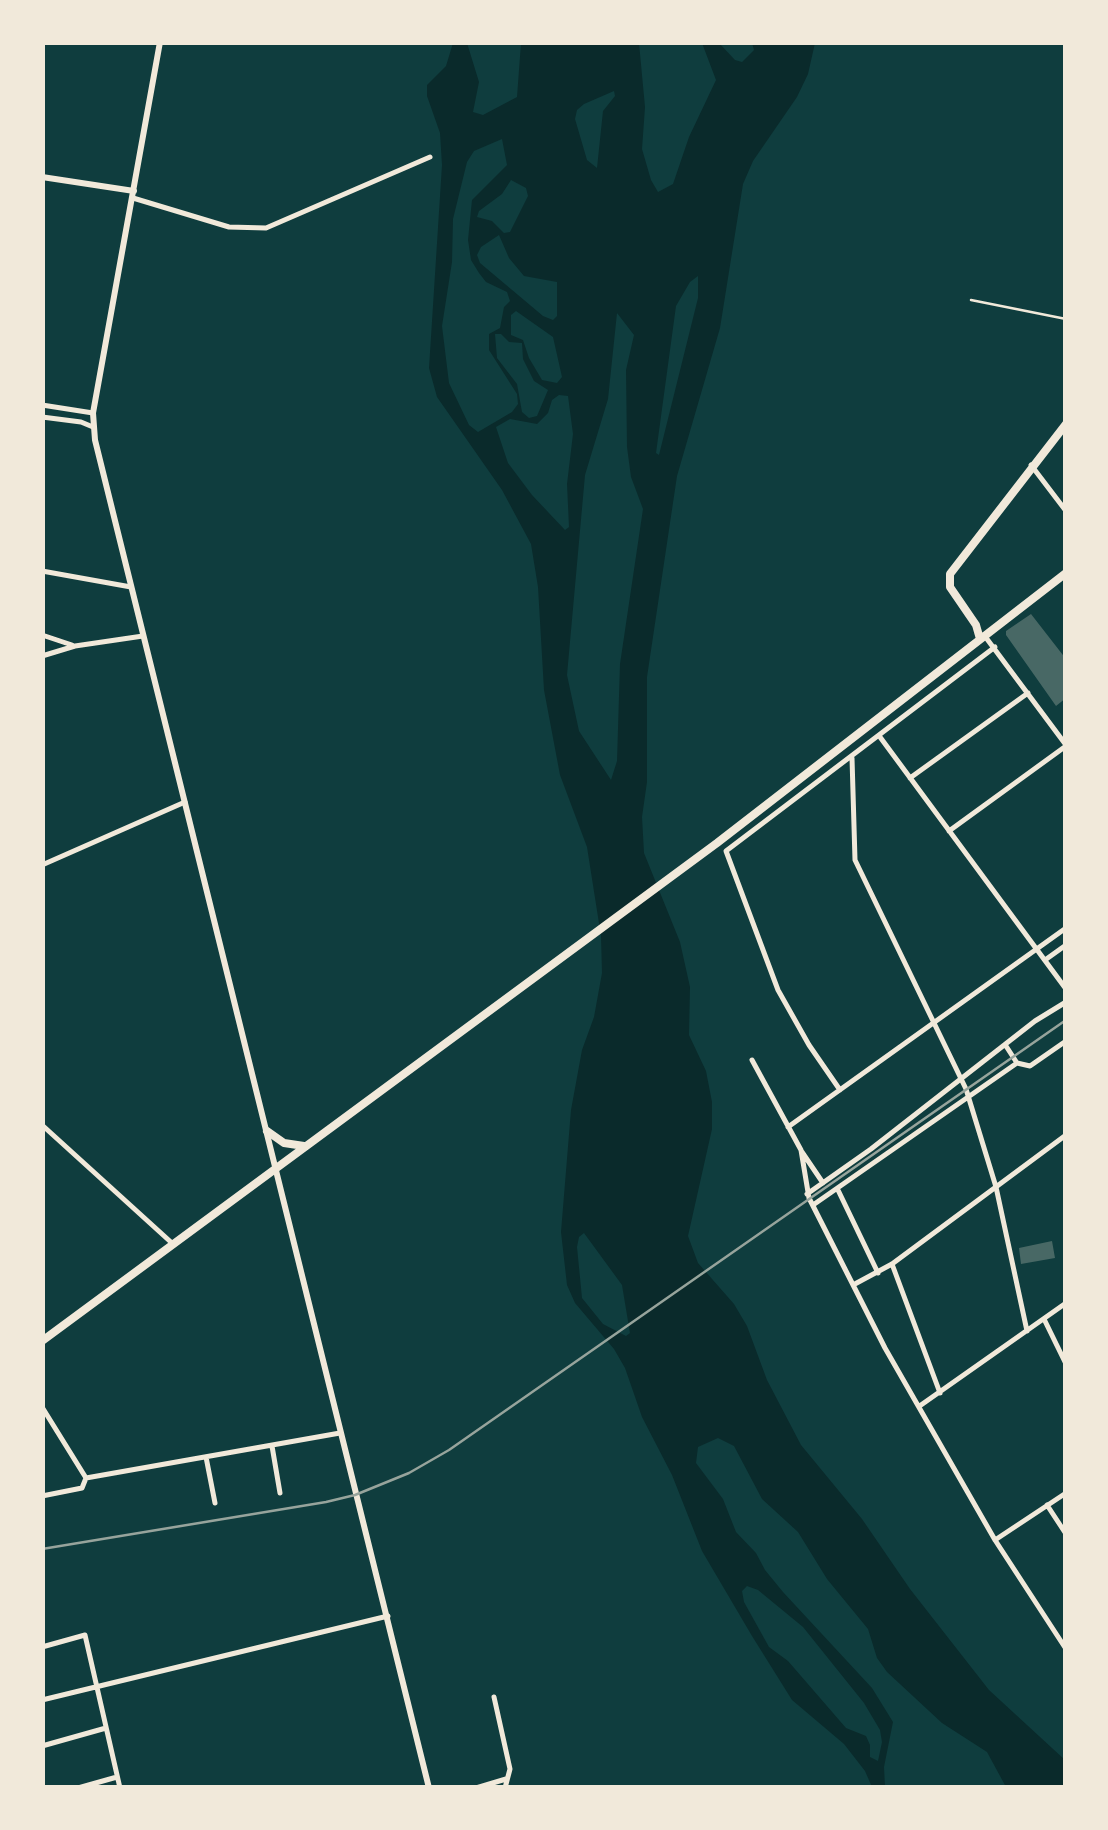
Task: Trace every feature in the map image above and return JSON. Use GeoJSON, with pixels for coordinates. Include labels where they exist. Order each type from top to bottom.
{"type":"FeatureCollection","features":[{"type":"Feature","properties":{"kind":"main road"},"geometry":{"type":"LineString","coordinates":[[982,637],[948,579],[1031,465],[1066,424]]}},
{"type":"Feature","properties":{"kind":"main road"},"geometry":{"type":"LineString","coordinates":[[42,1341],[718,844],[1066,573]]}},
{"type":"Feature","properties":{"kind":"main road"},"geometry":{"type":"LineString","coordinates":[[976,625],[1005,620]]}},
{"type":"Feature","properties":{"kind":"main road"},"geometry":{"type":"LineString","coordinates":[[267,1131],[284,1144],[308,1145]]}},
{"type":"Feature","properties":{"kind":"street"},"geometry":{"type":"LineString","coordinates":[[160,42],[93,428],[429,1788]]}},
{"type":"Feature","properties":{"kind":"street"},"geometry":{"type":"LineString","coordinates":[[42,177],[133,194],[229,227],[266,228],[430,157]]}},
{"type":"Feature","properties":{"kind":"street"},"geometry":{"type":"LineString","coordinates":[[42,405],[94,413]]}},
{"type":"Feature","properties":{"kind":"street"},"geometry":{"type":"LineString","coordinates":[[42,417],[82,422],[93,428]]}},
{"type":"Feature","properties":{"kind":"street"},"geometry":{"type":"LineString","coordinates":[[1031,465],[1066,511]]}},
{"type":"Feature","properties":{"kind":"street"},"geometry":{"type":"LineString","coordinates":[[42,570],[131,587]]}},
{"type":"Feature","properties":{"kind":"street"},"geometry":{"type":"LineString","coordinates":[[42,635],[75,646]]}},
{"type":"Feature","properties":{"kind":"street"},"geometry":{"type":"LineString","coordinates":[[42,643],[44,654],[143,636]]}},
{"type":"Feature","properties":{"kind":"street"},"geometry":{"type":"LineString","coordinates":[[949,831],[1066,746],[995,646],[982,637]]}},
{"type":"Feature","properties":{"kind":"street"},"geometry":{"type":"LineString","coordinates":[[840,1090],[809,1046],[778,990],[726,851],[995,646]]}},
{"type":"Feature","properties":{"kind":"street"},"geometry":{"type":"LineString","coordinates":[[910,778],[1028,692]]}},
{"type":"Feature","properties":{"kind":"street"},"geometry":{"type":"LineString","coordinates":[[880,737],[1066,988]]}},
{"type":"Feature","properties":{"kind":"street"},"geometry":{"type":"LineString","coordinates":[[852,758],[855,860],[968,1096],[996,1188],[1027,1331]]}},
{"type":"Feature","properties":{"kind":"street"},"geometry":{"type":"LineString","coordinates":[[42,866],[184,802]]}},
{"type":"Feature","properties":{"kind":"street"},"geometry":{"type":"LineString","coordinates":[[788,1127],[1066,928]]}},
{"type":"Feature","properties":{"kind":"street"},"geometry":{"type":"LineString","coordinates":[[1045,960],[1066,945]]}},
{"type":"Feature","properties":{"kind":"street"},"geometry":{"type":"LineString","coordinates":[[807,1194],[1035,1021],[1066,1002]]}},
{"type":"Feature","properties":{"kind":"street"},"geometry":{"type":"LineString","coordinates":[[813,1205],[1017,1064],[1030,1066],[1066,1041]]}},
{"type":"Feature","properties":{"kind":"street"},"geometry":{"type":"LineString","coordinates":[[1006,1046],[1017,1064]]}},
{"type":"Feature","properties":{"kind":"street"},"geometry":{"type":"LineString","coordinates":[[752,1060],[823,1183]]}},
{"type":"Feature","properties":{"kind":"street"},"geometry":{"type":"LineString","coordinates":[[42,1126],[172,1244]]}},
{"type":"Feature","properties":{"kind":"street"},"geometry":{"type":"LineString","coordinates":[[853,1285],[892,1264],[1066,1135]]}},
{"type":"Feature","properties":{"kind":"street"},"geometry":{"type":"LineString","coordinates":[[801,1150],[807,1194],[885,1348],[996,1540],[1066,1649]]}},
{"type":"Feature","properties":{"kind":"street"},"geometry":{"type":"LineString","coordinates":[[837,1189],[878,1273]]}},
{"type":"Feature","properties":{"kind":"street"},"geometry":{"type":"LineString","coordinates":[[892,1264],[940,1392]]}},
{"type":"Feature","properties":{"kind":"street"},"geometry":{"type":"LineString","coordinates":[[920,1406],[1066,1303]]}},
{"type":"Feature","properties":{"kind":"street"},"geometry":{"type":"LineString","coordinates":[[1044,1319],[1066,1364]]}},
{"type":"Feature","properties":{"kind":"street"},"geometry":{"type":"LineString","coordinates":[[42,1407],[86,1478]]}},
{"type":"Feature","properties":{"kind":"street"},"geometry":{"type":"LineString","coordinates":[[86,1478],[340,1433]]}},
{"type":"Feature","properties":{"kind":"street"},"geometry":{"type":"LineString","coordinates":[[272,1446],[280,1493]]}},
{"type":"Feature","properties":{"kind":"street"},"geometry":{"type":"LineString","coordinates":[[206,1457],[215,1503]]}},
{"type":"Feature","properties":{"kind":"street"},"geometry":{"type":"LineString","coordinates":[[42,1496],[82,1488],[86,1478]]}},
{"type":"Feature","properties":{"kind":"street"},"geometry":{"type":"LineString","coordinates":[[996,1540],[1066,1492]]}},
{"type":"Feature","properties":{"kind":"street"},"geometry":{"type":"LineString","coordinates":[[1047,1505],[1066,1534]]}},
{"type":"Feature","properties":{"kind":"street"},"geometry":{"type":"LineString","coordinates":[[42,1700],[388,1616]]}},
{"type":"Feature","properties":{"kind":"street"},"geometry":{"type":"LineString","coordinates":[[42,1647],[85,1635],[120,1788]]}},
{"type":"Feature","properties":{"kind":"street"},"geometry":{"type":"LineString","coordinates":[[494,1697],[510,1769],[505,1788]]}},
{"type":"Feature","properties":{"kind":"street"},"geometry":{"type":"LineString","coordinates":[[42,1746],[106,1728]]}},
{"type":"Feature","properties":{"kind":"street"},"geometry":{"type":"LineString","coordinates":[[78,1788],[117,1777]]}},
{"type":"Feature","properties":{"kind":"street"},"geometry":{"type":"LineString","coordinates":[[476,1788],[508,1778]]}},
{"type":"Feature","properties":{"kind":"lane"},"geometry":{"type":"LineString","coordinates":[[971,300],[1066,319]]}},
{"type":"Feature","properties":{"kind":"water"},"geometry":{"type":"Polygon","coordinates":[[[453,43],[467,43],[479,82],[473,112],[483,115],[517,97],[521,43],[639,43],[645,107],[642,149],[658,192],[673,184],[689,137],[716,80],[702,43],[719,43],[742,62],[754,50],[752,43],[815,43],[808,74],[797,97],[753,161],[743,184],[720,328],[677,476],[647,677],[644,853],[680,942],[690,987],[689,1035],[706,1071],[712,1102],[712,1129],[688,1236],[698,1263],[734,1304],[747,1326],[767,1380],[801,1445],[862,1519],[910,1589],[989,1690],[1065,1760],[1065,1787],[1006,1787],[987,1752],[942,1723],[887,1672],[877,1658],[868,1629],[827,1579],[798,1532],[762,1499],[734,1446],[718,1438],[698,1447],[696,1463],[723,1499],[736,1532],[783,1592],[872,1688],[893,1722],[884,1767],[885,1787],[872,1787],[844,1744],[792,1700],[752,1636],[702,1551],[672,1475],[642,1417],[625,1368],[575,1303],[567,1285],[561,1232],[571,1110],[602,973],[601,936],[587,847],[560,775],[544,690],[538,587],[531,544],[502,490],[437,397],[429,368],[442,165],[440,133],[427,85],[446,66],[453,43]],[[614,91],[584,104],[575,119],[587,160],[597,168],[603,111],[615,96],[614,91]],[[502,139],[474,151],[467,162],[453,219],[452,262],[442,326],[449,383],[469,425],[478,432],[512,412],[518,404],[517,394],[489,350],[489,334],[500,328],[504,307],[510,301],[507,292],[486,282],[479,273],[471,260],[468,240],[472,200],[507,165],[502,139]],[[511,180],[502,194],[479,211],[477,217],[492,221],[504,233],[510,232],[528,196],[526,188],[511,180]],[[499,235],[481,247],[477,255],[480,263],[543,316],[553,320],[557,316],[557,282],[524,276],[509,258],[499,235]],[[698,276],[676,306],[656,453],[659,455],[698,298],[698,276]],[[516,311],[511,315],[511,335],[523,340],[542,380],[557,383],[562,377],[553,337],[516,311]],[[617,313],[608,399],[585,475],[567,675],[579,731],[611,780],[617,761],[620,664],[643,509],[631,477],[627,447],[626,370],[634,335],[617,313]],[[495,334],[497,358],[517,384],[522,412],[529,418],[537,416],[548,390],[534,381],[523,359],[522,343],[509,342],[495,334]],[[559,395],[552,400],[548,413],[537,424],[510,419],[496,427],[508,463],[565,530],[569,527],[567,484],[573,434],[568,396],[559,395]],[[584,1233],[577,1247],[582,1298],[603,1324],[626,1336],[630,1333],[622,1285],[584,1233]],[[747,1586],[742,1591],[744,1602],[769,1647],[788,1661],[846,1728],[866,1736],[870,1757],[878,1761],[880,1730],[864,1703],[803,1627],[758,1590],[747,1586]]]}},
{"type":"Feature","properties":{"kind":"building"},"geometry":{"type":"Polygon","coordinates":[[[1031,614],[1066,659],[1066,698],[1056,706],[1006,635],[1006,631],[1031,614]]]}},
{"type":"Feature","properties":{"kind":"building"},"geometry":{"type":"Polygon","coordinates":[[[1052,1241],[1055,1258],[1021,1264],[1019,1248],[1052,1241]]]}},
{"type":"Feature","properties":{"kind":"railway"},"geometry":{"type":"LineString","coordinates":[[42,1549],[326,1502],[409,1473],[449,1450],[1066,1020]]}}]}
